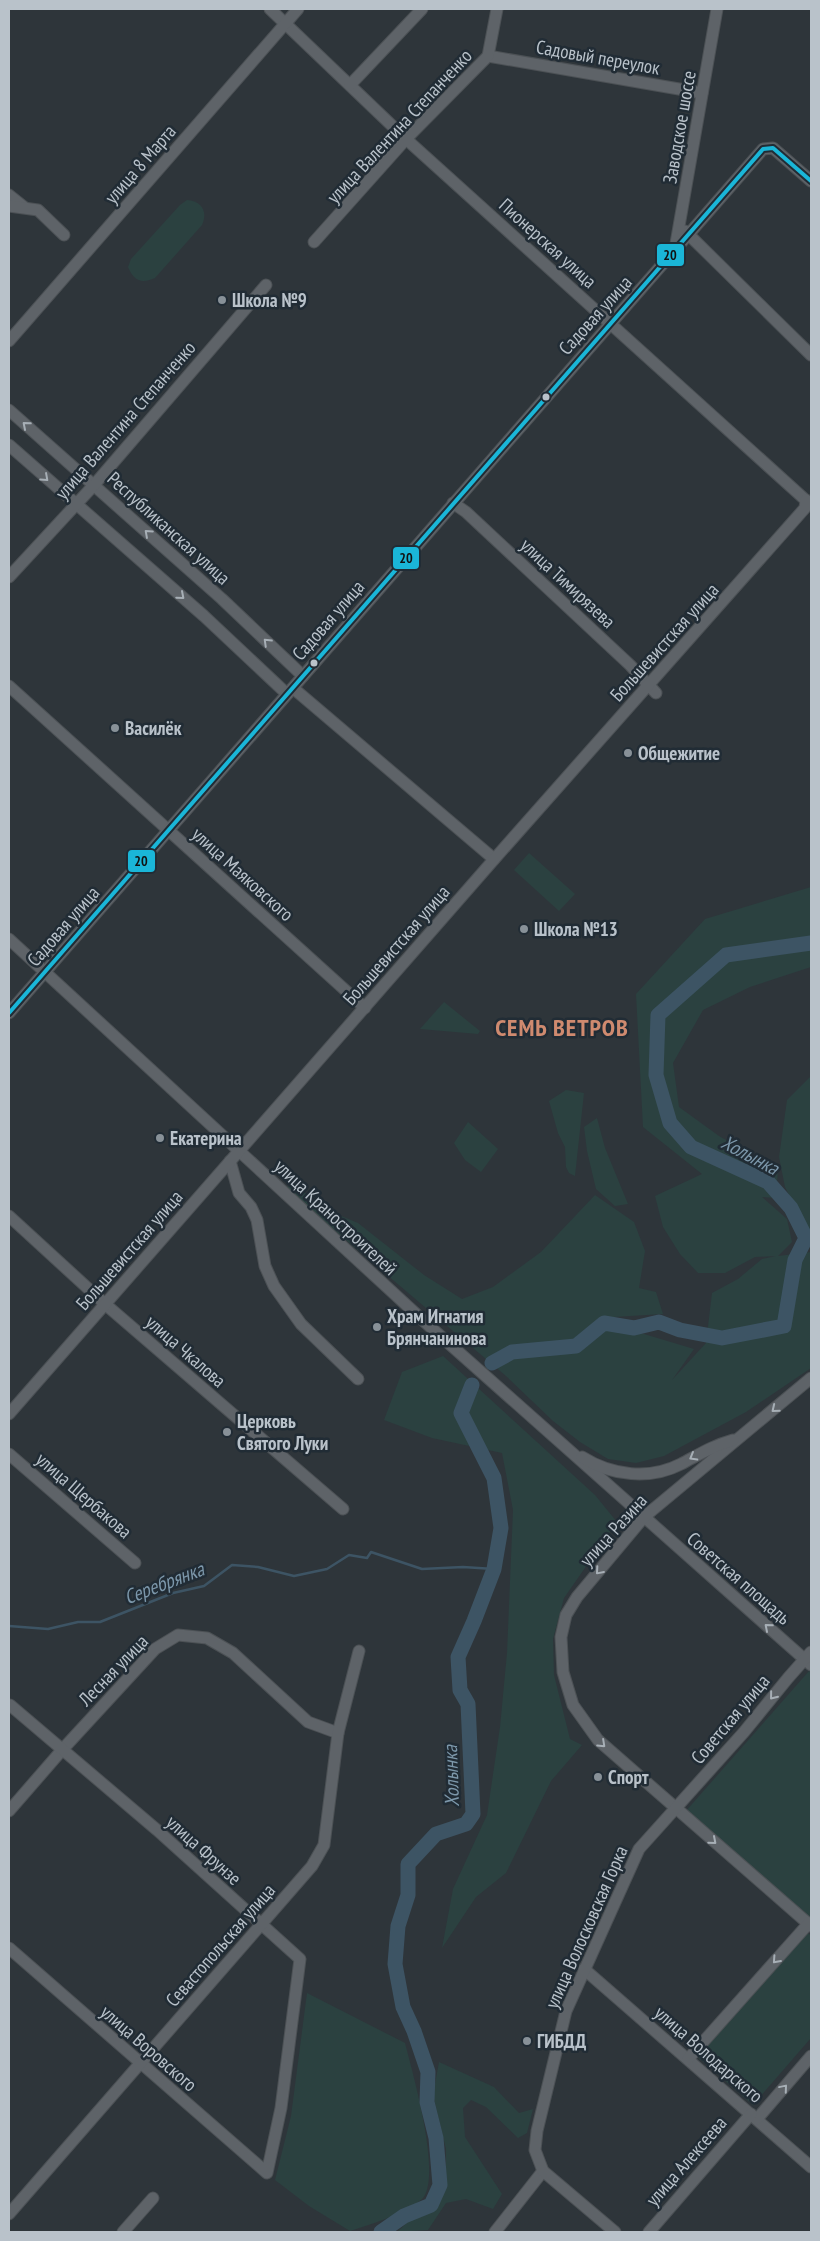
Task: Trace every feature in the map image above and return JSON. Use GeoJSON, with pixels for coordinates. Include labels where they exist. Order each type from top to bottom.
{"type":"FeatureCollection","features":[{"type":"Feature","properties":{"kind":"street","name":"Пионерская улица"},"geometry":{"type":"LineString","coordinates":[[270,9],[406,139],[809,502]]}},
{"type":"Feature","properties":{"kind":"street","name":"улица 8 Марта"},"geometry":{"type":"LineString","coordinates":[[9,341],[298,9]]}},
{"type":"Feature","properties":{"kind":"street"},"geometry":{"type":"LineString","coordinates":[[350,85],[422,9]]}},
{"type":"Feature","properties":{"kind":"street"},"geometry":{"type":"LineString","coordinates":[[488,56],[497,9]]}},
{"type":"Feature","properties":{"kind":"street","name":"Заводское шоссе"},"geometry":{"type":"LineString","coordinates":[[675,251],[717,9]]}},
{"type":"Feature","properties":{"kind":"street","name":"Садовый переулок"},"geometry":{"type":"LineString","coordinates":[[488,56],[702,93]]}},
{"type":"Feature","properties":{"kind":"street","name":"улица Валентина Степанченко"},"geometry":{"type":"LineString","coordinates":[[314,242],[406,139],[488,56]]}},
{"type":"Feature","properties":{"kind":"street"},"geometry":{"type":"LineString","coordinates":[[675,251],[763,149],[773,148],[811,181]]}},
{"type":"Feature","properties":{"kind":"street"},"geometry":{"type":"LineString","coordinates":[[9,195],[26,208]]}},
{"type":"Feature","properties":{"kind":"street"},"geometry":{"type":"LineString","coordinates":[[9,206],[38,210],[64,235]]}},
{"type":"Feature","properties":{"kind":"street"},"geometry":{"type":"LineString","coordinates":[[680,226],[811,355]]}},
{"type":"Feature","properties":{"kind":"street","name":"Садовая улица"},"geometry":{"type":"LineString","coordinates":[[9,1013],[675,251]]}},
{"type":"Feature","properties":{"kind":"street","name":"улица Валентина Степанченко"},"geometry":{"type":"LineString","coordinates":[[9,577],[74,504],[94,485],[266,286]]}},
{"type":"Feature","properties":{"kind":"street","name":"Республиканская улица"},"geometry":{"type":"LineString","coordinates":[[9,410],[222,599],[303,676]]}},
{"type":"Feature","properties":{"kind":"street"},"geometry":{"type":"LineString","coordinates":[[9,445],[74,504],[290,691],[494,859]]}},
{"type":"Feature","properties":{"kind":"street","name":"Большевистская улица"},"geometry":{"type":"LineString","coordinates":[[9,1414],[494,859],[652,689],[806,508],[809,502]]}},
{"type":"Feature","properties":{"kind":"street","name":"улица Тимирязева"},"geometry":{"type":"LineString","coordinates":[[453,504],[466,512],[494,538],[630,665],[652,689]]}},
{"type":"Feature","properties":{"kind":"street","name":"улица Маяковского"},"geometry":{"type":"LineString","coordinates":[[9,686],[365,1008]]}},
{"type":"Feature","properties":{"kind":"street","name":"улица Краностроителей"},"geometry":{"type":"LineString","coordinates":[[9,938],[239,1151],[644,1517]]}},
{"type":"Feature","properties":{"kind":"street"},"geometry":{"type":"LineString","coordinates":[[230,1161],[239,1192],[250,1206],[257,1220],[265,1266],[274,1286],[301,1324],[358,1379]]}},
{"type":"Feature","properties":{"kind":"street","name":"улица Чкалова"},"geometry":{"type":"LineString","coordinates":[[9,1216],[105,1304],[343,1509]]}},
{"type":"Feature","properties":{"kind":"street","name":"улица Разина"},"geometry":{"type":"LineString","coordinates":[[676,1809],[598,1740],[573,1705],[563,1672],[561,1655],[561,1637],[566,1615],[577,1597],[644,1517],[811,1378]]}},
{"type":"Feature","properties":{"kind":"street"},"geometry":{"type":"LineString","coordinates":[[561,1444],[588,1461],[610,1471],[642,1474],[668,1469],[712,1446],[737,1439]]}},
{"type":"Feature","properties":{"kind":"street","name":"улица Щербакова"},"geometry":{"type":"LineString","coordinates":[[9,1454],[135,1563]]}},
{"type":"Feature","properties":{"kind":"street","name":"Советская площадь"},"geometry":{"type":"LineString","coordinates":[[644,1517],[809,1659]]}},
{"type":"Feature","properties":{"kind":"street","name":"Лесная улица"},"geometry":{"type":"LineString","coordinates":[[9,1811],[155,1649],[178,1635],[207,1638],[233,1653],[308,1722],[338,1733]]}},
{"type":"Feature","properties":{"kind":"street","name":"Севастопольская улица"},"geometry":{"type":"LineString","coordinates":[[9,2214],[312,1866],[324,1845],[338,1733],[359,1651]]}},
{"type":"Feature","properties":{"kind":"street","name":"Советская улица"},"geometry":{"type":"LineString","coordinates":[[676,1809],[809,1659]]}},
{"type":"Feature","properties":{"kind":"street","name":"улица Фрунзе"},"geometry":{"type":"LineString","coordinates":[[10,1705],[157,1830],[261,1926],[300,1959],[281,2108],[267,2173]]}},
{"type":"Feature","properties":{"kind":"street"},"geometry":{"type":"LineString","coordinates":[[676,1809],[810,1925],[688,2059]]}},
{"type":"Feature","properties":{"kind":"street","name":"улица Волосковская Горка"},"geometry":{"type":"LineString","coordinates":[[543,2171],[535,2150],[537,2131],[566,2011],[638,1849],[676,1809]]}},
{"type":"Feature","properties":{"kind":"street","name":"улица Воровского"},"geometry":{"type":"LineString","coordinates":[[9,1948],[267,2173]]}},
{"type":"Feature","properties":{"kind":"street","name":"улица Володарского"},"geometry":{"type":"LineString","coordinates":[[584,1969],[811,2167]]}},
{"type":"Feature","properties":{"kind":"street","name":"улица Алексеева"},"geometry":{"type":"LineString","coordinates":[[648,2232],[811,2056]]}},
{"type":"Feature","properties":{"kind":"street"},"geometry":{"type":"LineString","coordinates":[[495,2232],[543,2171],[615,2232]]}},
{"type":"Feature","properties":{"kind":"street"},"geometry":{"type":"LineString","coordinates":[[123,2232],[153,2198]]}},
{"type":"Feature","properties":{"kind":"green space"},"geometry":{"type":"Polygon","coordinates":[[[187,200],[197,202],[202,208],[204,220],[202,225],[155,278],[146,281],[138,280],[128,267],[131,259],[180,205],[187,200]]]}},
{"type":"Feature","properties":{"kind":"green space"},"geometry":{"type":"Polygon","coordinates":[[[529,853],[575,894],[559,911],[514,870],[529,853]]]}},
{"type":"Feature","properties":{"kind":"green space"},"geometry":{"type":"Polygon","coordinates":[[[811,887],[811,967],[750,987],[703,1010],[673,1063],[679,1107],[719,1136],[778,1169],[776,1198],[762,1197],[787,1219],[792,1242],[778,1256],[811,1252],[811,1368],[746,1412],[664,1456],[636,1463],[608,1459],[580,1442],[553,1421],[506,1376],[280,1184],[301,1190],[334,1213],[358,1223],[424,1275],[462,1299],[493,1287],[541,1252],[595,1195],[634,1222],[645,1251],[639,1288],[656,1292],[663,1314],[614,1317],[583,1332],[573,1350],[604,1327],[644,1334],[694,1349],[672,1380],[706,1343],[712,1293],[738,1279],[762,1259],[776,1256],[755,1257],[725,1273],[698,1273],[680,1254],[663,1227],[655,1196],[702,1174],[643,1127],[636,994],[705,919],[811,887]]]}},
{"type":"Feature","properties":{"kind":"green space"},"geometry":{"type":"Polygon","coordinates":[[[444,1002],[480,1031],[478,1034],[420,1029],[444,1002]]]}},
{"type":"Feature","properties":{"kind":"green space"},"geometry":{"type":"Polygon","coordinates":[[[811,1076],[811,1250],[808,1232],[785,1187],[779,1157],[787,1100],[811,1076]]]}},
{"type":"Feature","properties":{"kind":"green space"},"geometry":{"type":"Polygon","coordinates":[[[566,1090],[584,1093],[575,1176],[569,1173],[566,1167],[565,1147],[558,1133],[549,1101],[566,1090]]]}},
{"type":"Feature","properties":{"kind":"green space"},"geometry":{"type":"Polygon","coordinates":[[[597,1118],[605,1148],[628,1204],[615,1206],[596,1189],[587,1151],[584,1127],[597,1118]]]}},
{"type":"Feature","properties":{"kind":"green space"},"geometry":{"type":"Polygon","coordinates":[[[468,1122],[498,1149],[481,1172],[465,1160],[454,1143],[468,1122]]]}},
{"type":"Feature","properties":{"kind":"green space"},"geometry":{"type":"Polygon","coordinates":[[[443,1356],[595,1495],[617,1522],[564,1598],[553,1639],[554,1675],[570,1739],[582,1745],[551,1781],[506,1873],[476,1897],[442,1948],[453,1889],[487,1815],[500,1727],[507,1653],[513,1510],[502,1453],[432,1438],[384,1420],[402,1372],[443,1356]]]}},
{"type":"Feature","properties":{"kind":"green space"},"geometry":{"type":"Polygon","coordinates":[[[809,1671],[811,1673],[811,1918],[685,1812],[809,1671]]]}},
{"type":"Feature","properties":{"kind":"green space"},"geometry":{"type":"Polygon","coordinates":[[[807,1932],[811,1936],[811,2038],[753,2105],[698,2057],[807,1932]]]}},
{"type":"Feature","properties":{"kind":"green space"},"geometry":{"type":"Polygon","coordinates":[[[307,1993],[405,2043],[424,2125],[429,2171],[427,2189],[421,2200],[396,2215],[350,2231],[309,2206],[275,2180],[291,2116],[307,1993]]]}},
{"type":"Feature","properties":{"kind":"green space"},"geometry":{"type":"Polygon","coordinates":[[[439,2062],[494,2087],[519,2113],[533,2109],[527,2133],[518,2138],[486,2107],[471,2100],[463,2108],[465,2137],[502,2194],[493,2209],[466,2199],[446,2203],[428,2230],[397,2232],[412,2218],[437,2206],[446,2180],[446,2149],[433,2095],[439,2062]]]}},
{"type":"Feature","properties":{"kind":"waterway","name":"Холынка"},"geometry":{"type":"LineString","coordinates":[[492,1363],[512,1352],[576,1346],[604,1323],[634,1328],[659,1322],[680,1330],[722,1338],[784,1326],[795,1260],[806,1238],[791,1208],[768,1182],[691,1147],[670,1123],[656,1075],[658,1015],[726,955],[811,943]]}},
{"type":"Feature","properties":{"kind":"waterway","name":"Холынка"},"geometry":{"type":"LineString","coordinates":[[381,2232],[404,2216],[431,2205],[440,2185],[436,2138],[427,2102],[428,2072],[414,2031],[403,2007],[395,1964],[398,1926],[408,1895],[408,1864],[436,1834],[466,1824],[473,1814],[468,1704],[460,1690],[458,1657],[494,1569],[501,1528],[494,1478],[461,1413],[472,1385]]}},
{"type":"Feature","properties":{"kind":"waterway","name":"Серебрянка"},"geometry":{"type":"LineString","coordinates":[[9,1626],[48,1629],[78,1622],[100,1622],[173,1593],[204,1586],[232,1565],[258,1567],[294,1576],[327,1569],[349,1555],[367,1558],[371,1552],[422,1569],[463,1567],[494,1569]]}},
{"type":"Feature","properties":{"kind":"transit line","name":"20"},"geometry":{"type":"LineString","coordinates":[[9,1013],[763,149],[773,148],[811,181]]}},
{"type":"Feature","properties":{"kind":"place","name":"Школа №9"},"geometry":{"type":"Point","coordinates":[222,300]}},
{"type":"Feature","properties":{"kind":"place","name":"Василёк"},"geometry":{"type":"Point","coordinates":[115,728]}},
{"type":"Feature","properties":{"kind":"place","name":"Общежитие"},"geometry":{"type":"Point","coordinates":[628,753]}},
{"type":"Feature","properties":{"kind":"place","name":"Школа №13"},"geometry":{"type":"Point","coordinates":[524,929]}},
{"type":"Feature","properties":{"kind":"place","name":"Екатерина"},"geometry":{"type":"Point","coordinates":[160,1138]}},
{"type":"Feature","properties":{"kind":"place","name":"Храм Игнатия Брянчанинова"},"geometry":{"type":"Point","coordinates":[377,1327]}},
{"type":"Feature","properties":{"kind":"place","name":"Церковь Святого Луки"},"geometry":{"type":"Point","coordinates":[227,1432]}},
{"type":"Feature","properties":{"kind":"place","name":"Спорт"},"geometry":{"type":"Point","coordinates":[598,1777]}},
{"type":"Feature","properties":{"kind":"place","name":"ГИБДД"},"geometry":{"type":"Point","coordinates":[527,2041]}},
{"type":"Feature","properties":{"kind":"district","name":"СЕМЬ ВЕТРОВ"},"geometry":{"type":"Point","coordinates":[562,1028]}}]}
